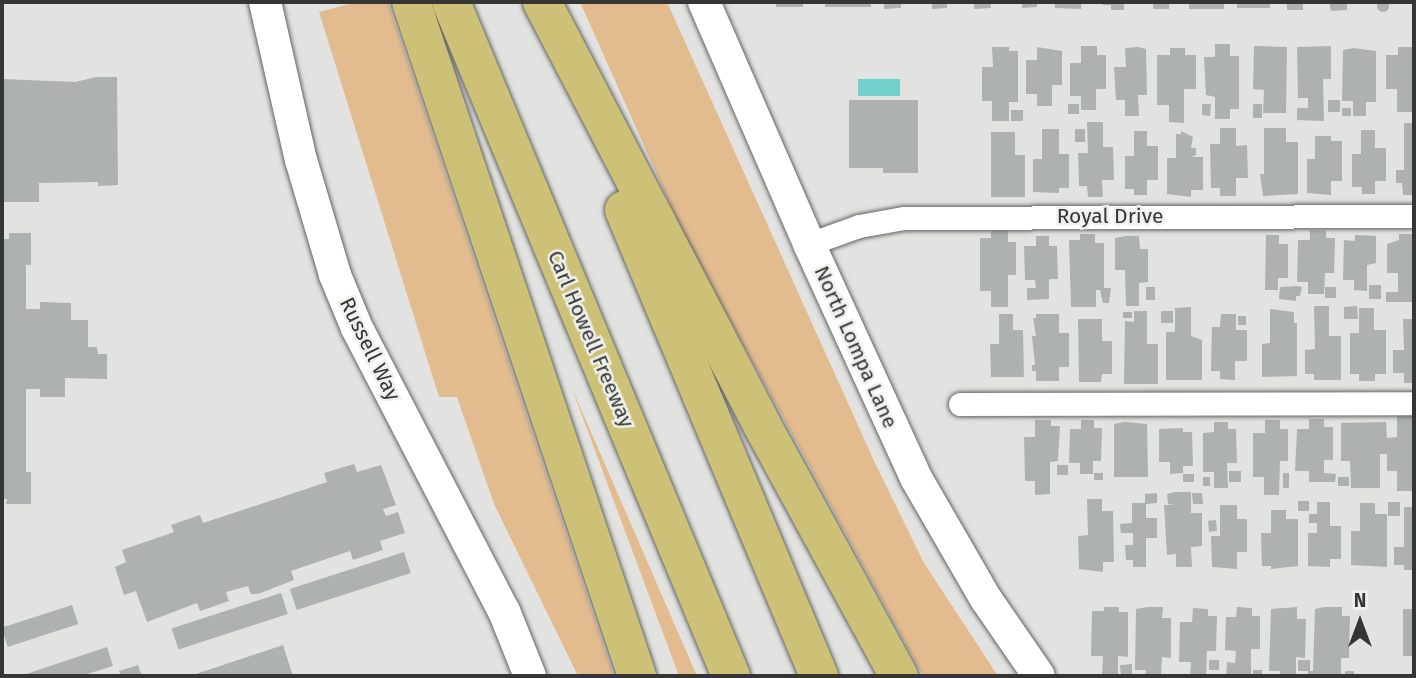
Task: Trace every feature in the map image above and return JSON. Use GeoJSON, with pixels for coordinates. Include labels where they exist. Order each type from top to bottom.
{"type":"FeatureCollection","features":[{"type":"Feature","properties":{"kind":"highway"},"geometry":{"type":"LineString","coordinates":[[411,2],[637,676]]}},
{"type":"Feature","properties":{"kind":"highway","name":"Carl Howell Freeway"},"geometry":{"type":"LineString","coordinates":[[451,2],[731,676]]}},
{"type":"Feature","properties":{"kind":"highway"},"geometry":{"type":"LineString","coordinates":[[541,2],[820,676]]}},
{"type":"Feature","properties":{"kind":"highway"},"geometry":{"type":"LineString","coordinates":[[541,2],[749,401],[899,676]]}},
{"type":"Feature","properties":{"kind":"street","name":"Russell Way"},"geometry":{"type":"LineString","coordinates":[[265,2],[301,160],[335,275],[357,328],[504,611],[530,676]]}},
{"type":"Feature","properties":{"kind":"street","name":"North Lompa Lane"},"geometry":{"type":"LineString","coordinates":[[704,2],[809,244],[916,478],[979,588],[1040,676]]}},
{"type":"Feature","properties":{"kind":"street","name":"Royal Drive"},"geometry":{"type":"LineString","coordinates":[[809,244],[868,224],[904,218],[1414,216]]}},
{"type":"Feature","properties":{"kind":"street"},"geometry":{"type":"LineString","coordinates":[[960,404],[1414,402]]}},
{"type":"Feature","properties":{"kind":"shaded area"},"geometry":{"type":"Polygon","coordinates":[[[357,2],[388,2],[614,676],[578,676],[494,504],[457,397],[439,397],[319,12],[357,2]]]}},
{"type":"Feature","properties":{"kind":"shaded area"},"geometry":{"type":"Polygon","coordinates":[[[580,2],[667,2],[875,463],[924,563],[998,676],[923,676],[683,233],[580,2]]]}},
{"type":"Feature","properties":{"kind":"shaded area"},"geometry":{"type":"Polygon","coordinates":[[[571,386],[697,676],[679,676],[571,386]]]}},
{"type":"Feature","properties":{"kind":"water"},"geometry":{"type":"Polygon","coordinates":[[[858,79],[900,79],[900,96],[858,96],[858,79]]]}},
{"type":"Feature","properties":{"kind":"building"},"geometry":{"type":"Polygon","coordinates":[[[1383,0],[1389,6],[1383,12],[1377,6],[1383,0]]]}},
{"type":"Feature","properties":{"kind":"building"},"geometry":{"type":"Polygon","coordinates":[[[776,2],[803,2],[803,7],[776,7],[776,2]]]}},
{"type":"Feature","properties":{"kind":"building"},"geometry":{"type":"Polygon","coordinates":[[[825,2],[871,2],[871,7],[825,7],[825,2]]]}},
{"type":"Feature","properties":{"kind":"building"},"geometry":{"type":"Polygon","coordinates":[[[884,2],[901,2],[901,8],[884,9],[884,2]]]}},
{"type":"Feature","properties":{"kind":"building"},"geometry":{"type":"Polygon","coordinates":[[[932,2],[947,2],[947,8],[932,9],[932,2]]]}},
{"type":"Feature","properties":{"kind":"building"},"geometry":{"type":"Polygon","coordinates":[[[974,2],[990,2],[991,8],[974,9],[974,2]]]}},
{"type":"Feature","properties":{"kind":"building"},"geometry":{"type":"Polygon","coordinates":[[[1022,2],[1037,2],[1037,7],[1022,8],[1022,2]]]}},
{"type":"Feature","properties":{"kind":"building"},"geometry":{"type":"Polygon","coordinates":[[[1055,2],[1081,2],[1081,9],[1055,8],[1055,2]]]}},
{"type":"Feature","properties":{"kind":"building"},"geometry":{"type":"Polygon","coordinates":[[[1103,2],[1124,2],[1124,10],[1111,10],[1111,5],[1103,5],[1103,2]]]}},
{"type":"Feature","properties":{"kind":"building"},"geometry":{"type":"Polygon","coordinates":[[[1153,2],[1169,2],[1169,9],[1153,9],[1153,2]]]}},
{"type":"Feature","properties":{"kind":"building"},"geometry":{"type":"Polygon","coordinates":[[[1189,2],[1224,2],[1224,9],[1189,9],[1189,2]]]}},
{"type":"Feature","properties":{"kind":"building"},"geometry":{"type":"Polygon","coordinates":[[[1237,2],[1270,2],[1270,8],[1237,8],[1237,2]]]}},
{"type":"Feature","properties":{"kind":"building"},"geometry":{"type":"Polygon","coordinates":[[[1287,2],[1303,2],[1303,10],[1287,10],[1287,2]]]}},
{"type":"Feature","properties":{"kind":"building"},"geometry":{"type":"Polygon","coordinates":[[[1329,2],[1347,2],[1347,10],[1331,11],[1329,2]]]}},
{"type":"Feature","properties":{"kind":"building"},"geometry":{"type":"Polygon","coordinates":[[[1215,44],[1230,44],[1230,56],[1239,56],[1239,109],[1230,109],[1230,119],[1215,119],[1215,97],[1206,95],[1204,57],[1215,57],[1215,44]]]}},
{"type":"Feature","properties":{"kind":"building"},"geometry":{"type":"Polygon","coordinates":[[[1081,46],[1097,46],[1097,55],[1106,55],[1106,89],[1096,89],[1096,110],[1081,110],[1081,96],[1070,96],[1070,63],[1081,63],[1081,46]]]}},
{"type":"Feature","properties":{"kind":"building"},"geometry":{"type":"Polygon","coordinates":[[[1254,46],[1287,47],[1286,113],[1263,113],[1264,90],[1253,89],[1254,46]]]}},
{"type":"Feature","properties":{"kind":"building"},"geometry":{"type":"Polygon","coordinates":[[[1331,46],[1331,79],[1323,79],[1324,121],[1297,120],[1297,108],[1308,108],[1308,98],[1298,98],[1297,47],[1331,46]]]}},
{"type":"Feature","properties":{"kind":"building"},"geometry":{"type":"Polygon","coordinates":[[[992,47],[1009,47],[1009,51],[1018,51],[1018,102],[1009,102],[1009,121],[992,121],[992,101],[982,101],[982,67],[993,67],[992,47]]]}},
{"type":"Feature","properties":{"kind":"building"},"geometry":{"type":"Polygon","coordinates":[[[1037,47],[1062,51],[1062,85],[1052,85],[1052,106],[1037,106],[1037,94],[1026,94],[1026,60],[1037,60],[1037,47]]]}},
{"type":"Feature","properties":{"kind":"building"},"geometry":{"type":"Polygon","coordinates":[[[1398,47],[1414,47],[1414,112],[1397,112],[1397,89],[1386,89],[1386,55],[1398,55],[1398,47]]]}},
{"type":"Feature","properties":{"kind":"building"},"geometry":{"type":"Polygon","coordinates":[[[1125,48],[1146,49],[1147,95],[1138,95],[1139,116],[1125,116],[1125,100],[1116,100],[1114,67],[1126,67],[1125,48]]]}},
{"type":"Feature","properties":{"kind":"building"},"geometry":{"type":"Polygon","coordinates":[[[1170,48],[1185,48],[1185,55],[1196,55],[1196,89],[1184,89],[1184,123],[1169,122],[1169,105],[1157,105],[1157,55],[1170,55],[1170,48]]]}},
{"type":"Feature","properties":{"kind":"building"},"geometry":{"type":"Polygon","coordinates":[[[1354,48],[1376,51],[1376,102],[1366,102],[1366,116],[1353,116],[1353,101],[1342,101],[1343,50],[1354,48]]]}},
{"type":"Feature","properties":{"kind":"building"},"geometry":{"type":"Polygon","coordinates":[[[96,77],[117,77],[118,185],[98,186],[98,182],[39,183],[39,202],[2,202],[3,79],[75,82],[96,77]]]}},
{"type":"Feature","properties":{"kind":"building"},"geometry":{"type":"Polygon","coordinates":[[[849,100],[918,100],[918,173],[883,173],[883,168],[849,168],[849,100]]]}},
{"type":"Feature","properties":{"kind":"building"},"geometry":{"type":"Polygon","coordinates":[[[1328,100],[1340,100],[1340,112],[1328,112],[1328,100]]]}},
{"type":"Feature","properties":{"kind":"building"},"geometry":{"type":"Polygon","coordinates":[[[1068,104],[1079,104],[1079,114],[1068,114],[1068,104]]]}},
{"type":"Feature","properties":{"kind":"building"},"geometry":{"type":"Polygon","coordinates":[[[1202,104],[1211,104],[1210,116],[1202,115],[1202,104]]]}},
{"type":"Feature","properties":{"kind":"building"},"geometry":{"type":"Polygon","coordinates":[[[1253,104],[1262,104],[1262,118],[1253,118],[1253,104]]]}},
{"type":"Feature","properties":{"kind":"building"},"geometry":{"type":"Polygon","coordinates":[[[1342,108],[1351,108],[1351,116],[1342,116],[1342,108]]]}},
{"type":"Feature","properties":{"kind":"building"},"geometry":{"type":"Polygon","coordinates":[[[1011,110],[1023,110],[1023,121],[1011,121],[1011,110]]]}},
{"type":"Feature","properties":{"kind":"building"},"geometry":{"type":"Polygon","coordinates":[[[1087,122],[1103,122],[1103,147],[1113,147],[1114,180],[1102,180],[1103,197],[1088,197],[1087,186],[1079,186],[1078,153],[1088,153],[1087,122]]]}},
{"type":"Feature","properties":{"kind":"building"},"geometry":{"type":"Polygon","coordinates":[[[1404,123],[1414,123],[1414,195],[1403,195],[1402,183],[1396,183],[1396,170],[1404,170],[1404,123]]]}},
{"type":"Feature","properties":{"kind":"building"},"geometry":{"type":"Polygon","coordinates":[[[1220,128],[1236,128],[1236,146],[1247,145],[1248,178],[1236,178],[1236,196],[1220,196],[1220,188],[1211,188],[1210,144],[1220,144],[1220,128]]]}},
{"type":"Feature","properties":{"kind":"building"},"geometry":{"type":"Polygon","coordinates":[[[1264,128],[1286,128],[1286,142],[1298,142],[1298,194],[1263,196],[1260,174],[1264,174],[1264,128]]]}},
{"type":"Feature","properties":{"kind":"building"},"geometry":{"type":"Polygon","coordinates":[[[1042,129],[1059,129],[1059,154],[1069,154],[1069,188],[1059,188],[1059,193],[1033,192],[1033,159],[1042,159],[1042,129]]]}},
{"type":"Feature","properties":{"kind":"building"},"geometry":{"type":"Polygon","coordinates":[[[1075,129],[1085,129],[1085,142],[1075,142],[1075,129]]]}},
{"type":"Feature","properties":{"kind":"building"},"geometry":{"type":"Polygon","coordinates":[[[1361,130],[1375,130],[1375,148],[1386,148],[1386,181],[1375,181],[1375,194],[1362,194],[1362,187],[1352,187],[1352,154],[1361,154],[1361,130]]]}},
{"type":"Feature","properties":{"kind":"building"},"geometry":{"type":"Polygon","coordinates":[[[1134,131],[1147,131],[1147,146],[1158,146],[1158,180],[1147,180],[1147,195],[1134,195],[1134,189],[1125,189],[1125,156],[1134,156],[1134,131]]]}},
{"type":"Feature","properties":{"kind":"building"},"geometry":{"type":"Polygon","coordinates":[[[1181,131],[1193,137],[1191,148],[1196,148],[1196,155],[1191,157],[1203,157],[1203,190],[1191,190],[1191,197],[1167,194],[1167,158],[1176,158],[1176,134],[1181,134],[1181,131]]]}},
{"type":"Feature","properties":{"kind":"building"},"geometry":{"type":"Polygon","coordinates":[[[991,132],[1015,132],[1015,155],[1025,155],[1025,197],[991,197],[991,132]]]}},
{"type":"Feature","properties":{"kind":"building"},"geometry":{"type":"Polygon","coordinates":[[[1315,136],[1331,136],[1331,141],[1342,141],[1342,181],[1331,181],[1331,195],[1307,193],[1307,159],[1315,159],[1315,136]]]}},
{"type":"Feature","properties":{"kind":"building"},"geometry":{"type":"Polygon","coordinates":[[[1310,230],[1326,231],[1326,238],[1335,238],[1334,273],[1325,273],[1324,294],[1308,294],[1308,282],[1297,282],[1298,240],[1310,240],[1310,230]]]}},
{"type":"Feature","properties":{"kind":"building"},"geometry":{"type":"Polygon","coordinates":[[[991,231],[1008,231],[1008,242],[1016,242],[1016,275],[1008,275],[1008,307],[991,307],[991,291],[980,291],[980,238],[991,238],[991,231]]]}},
{"type":"Feature","properties":{"kind":"building"},"geometry":{"type":"Polygon","coordinates":[[[9,233],[31,233],[31,265],[26,265],[26,309],[40,309],[40,302],[71,303],[71,320],[88,320],[88,347],[97,347],[98,354],[107,354],[107,379],[65,378],[65,397],[40,397],[40,389],[26,389],[26,472],[31,472],[31,504],[6,504],[7,499],[2,499],[2,239],[9,239],[9,233]]]}},
{"type":"Feature","properties":{"kind":"building"},"geometry":{"type":"Polygon","coordinates":[[[1080,234],[1095,234],[1095,243],[1104,243],[1104,288],[1111,288],[1109,303],[1103,303],[1100,290],[1096,290],[1096,307],[1071,307],[1069,240],[1080,240],[1080,234]]]}},
{"type":"Feature","properties":{"kind":"building"},"geometry":{"type":"Polygon","coordinates":[[[1399,234],[1414,234],[1414,302],[1386,302],[1386,292],[1398,292],[1398,273],[1387,273],[1387,244],[1399,240],[1399,234]]]}},
{"type":"Feature","properties":{"kind":"building"},"geometry":{"type":"Polygon","coordinates":[[[1266,235],[1279,235],[1279,244],[1288,244],[1288,278],[1278,278],[1278,290],[1265,290],[1266,235]]]}},
{"type":"Feature","properties":{"kind":"building"},"geometry":{"type":"Polygon","coordinates":[[[1355,235],[1376,236],[1376,263],[1367,265],[1367,291],[1354,290],[1354,280],[1343,280],[1344,240],[1355,241],[1355,235]]]}},
{"type":"Feature","properties":{"kind":"building"},"geometry":{"type":"Polygon","coordinates":[[[1036,236],[1049,236],[1049,246],[1057,246],[1058,279],[1049,279],[1049,299],[1027,300],[1027,288],[1036,288],[1035,280],[1025,280],[1024,246],[1036,246],[1036,236]]]}},
{"type":"Feature","properties":{"kind":"building"},"geometry":{"type":"Polygon","coordinates":[[[1139,236],[1140,249],[1148,249],[1148,282],[1139,283],[1139,306],[1126,306],[1125,270],[1115,270],[1115,238],[1139,236]]]}},
{"type":"Feature","properties":{"kind":"building"},"geometry":{"type":"Polygon","coordinates":[[[1369,285],[1381,285],[1381,299],[1369,299],[1369,285]]]}},
{"type":"Feature","properties":{"kind":"building"},"geometry":{"type":"Polygon","coordinates":[[[1146,287],[1155,287],[1155,300],[1146,300],[1146,287]]]}},
{"type":"Feature","properties":{"kind":"building"},"geometry":{"type":"Polygon","coordinates":[[[1280,287],[1302,287],[1296,301],[1279,299],[1280,287]]]}},
{"type":"Feature","properties":{"kind":"building"},"geometry":{"type":"Polygon","coordinates":[[[1325,287],[1336,287],[1336,298],[1325,298],[1325,287]]]}},
{"type":"Feature","properties":{"kind":"building"},"geometry":{"type":"Polygon","coordinates":[[[1314,306],[1329,306],[1329,336],[1341,336],[1341,380],[1314,380],[1314,374],[1305,374],[1305,350],[1315,349],[1314,306]]]}},
{"type":"Feature","properties":{"kind":"building"},"geometry":{"type":"Polygon","coordinates":[[[1357,306],[1358,319],[1344,319],[1344,307],[1357,306]]]}},
{"type":"Feature","properties":{"kind":"building"},"geometry":{"type":"Polygon","coordinates":[[[1191,307],[1191,336],[1202,340],[1202,380],[1166,380],[1166,332],[1175,332],[1175,308],[1191,307]]]}},
{"type":"Feature","properties":{"kind":"building"},"geometry":{"type":"Polygon","coordinates":[[[1359,308],[1374,308],[1374,330],[1386,330],[1386,374],[1375,374],[1375,381],[1359,381],[1359,374],[1350,374],[1350,333],[1359,333],[1359,308]]]}},
{"type":"Feature","properties":{"kind":"building"},"geometry":{"type":"Polygon","coordinates":[[[1270,309],[1294,312],[1294,323],[1297,323],[1297,376],[1262,377],[1262,344],[1270,343],[1270,309]]]}},
{"type":"Feature","properties":{"kind":"building"},"geometry":{"type":"Polygon","coordinates":[[[1134,311],[1147,311],[1147,344],[1158,344],[1158,384],[1124,384],[1125,321],[1134,322],[1134,311]]]}},
{"type":"Feature","properties":{"kind":"building"},"geometry":{"type":"Polygon","coordinates":[[[1161,311],[1173,311],[1173,323],[1161,323],[1161,311]]]}},
{"type":"Feature","properties":{"kind":"building"},"geometry":{"type":"Polygon","coordinates":[[[1123,312],[1132,312],[1132,318],[1123,318],[1123,312]]]}},
{"type":"Feature","properties":{"kind":"building"},"geometry":{"type":"Polygon","coordinates":[[[999,314],[1013,314],[1013,330],[1023,330],[1024,377],[991,377],[990,344],[999,344],[999,314]]]}},
{"type":"Feature","properties":{"kind":"building"},"geometry":{"type":"Polygon","coordinates":[[[1036,314],[1059,314],[1059,333],[1069,333],[1069,367],[1059,367],[1059,381],[1036,381],[1036,371],[1032,371],[1032,365],[1035,365],[1032,336],[1036,336],[1033,318],[1036,318],[1036,314]]]}},
{"type":"Feature","properties":{"kind":"building"},"geometry":{"type":"Polygon","coordinates":[[[1221,314],[1236,314],[1236,330],[1247,330],[1247,361],[1235,361],[1235,380],[1220,379],[1220,371],[1211,371],[1212,327],[1220,327],[1221,314]]]}},
{"type":"Feature","properties":{"kind":"building"},"geometry":{"type":"Polygon","coordinates":[[[1238,316],[1246,316],[1246,325],[1238,325],[1238,316]]]}},
{"type":"Feature","properties":{"kind":"building"},"geometry":{"type":"Polygon","coordinates":[[[1078,319],[1102,319],[1102,341],[1112,341],[1112,374],[1102,374],[1101,382],[1079,382],[1078,319]]]}},
{"type":"Feature","properties":{"kind":"building"},"geometry":{"type":"Polygon","coordinates":[[[1403,319],[1414,319],[1414,383],[1404,383],[1404,373],[1393,373],[1393,350],[1404,350],[1403,319]]]}},
{"type":"Feature","properties":{"kind":"building"},"geometry":{"type":"Polygon","coordinates":[[[1397,415],[1413,415],[1413,491],[1397,491],[1397,471],[1387,471],[1387,454],[1380,454],[1380,488],[1351,488],[1350,461],[1341,461],[1341,423],[1386,422],[1387,438],[1397,437],[1397,415]]]}},
{"type":"Feature","properties":{"kind":"building"},"geometry":{"type":"Polygon","coordinates":[[[1309,419],[1324,419],[1324,427],[1333,427],[1333,460],[1324,460],[1324,473],[1336,474],[1335,482],[1309,482],[1309,471],[1295,471],[1297,429],[1309,429],[1309,419]]]}},
{"type":"Feature","properties":{"kind":"building"},"geometry":{"type":"Polygon","coordinates":[[[1035,420],[1051,420],[1051,426],[1060,426],[1058,461],[1050,462],[1050,494],[1035,495],[1035,481],[1025,481],[1024,437],[1035,437],[1035,420]]]}},
{"type":"Feature","properties":{"kind":"building"},"geometry":{"type":"Polygon","coordinates":[[[1081,420],[1094,420],[1094,428],[1102,428],[1101,461],[1093,461],[1093,474],[1080,474],[1080,463],[1069,463],[1070,429],[1081,429],[1081,420]]]}},
{"type":"Feature","properties":{"kind":"building"},"geometry":{"type":"Polygon","coordinates":[[[1265,420],[1280,420],[1280,429],[1288,429],[1288,461],[1280,461],[1279,495],[1264,495],[1264,477],[1253,477],[1253,433],[1265,433],[1265,420]]]}},
{"type":"Feature","properties":{"kind":"building"},"geometry":{"type":"Polygon","coordinates":[[[1214,422],[1228,422],[1228,429],[1236,429],[1237,463],[1227,463],[1228,488],[1214,488],[1214,472],[1203,472],[1203,433],[1214,432],[1214,422]]]}},
{"type":"Feature","properties":{"kind":"building"},"geometry":{"type":"Polygon","coordinates":[[[1114,424],[1147,424],[1148,477],[1114,477],[1114,424]]]}},
{"type":"Feature","properties":{"kind":"building"},"geometry":{"type":"Polygon","coordinates":[[[1183,428],[1183,432],[1192,432],[1193,466],[1183,466],[1183,473],[1170,474],[1170,462],[1159,462],[1159,429],[1183,428]]]}},
{"type":"Feature","properties":{"kind":"building"},"geometry":{"type":"Polygon","coordinates":[[[354,464],[357,472],[381,465],[396,505],[383,509],[386,516],[398,512],[405,533],[380,541],[383,550],[353,560],[350,551],[291,571],[294,580],[258,594],[251,594],[248,586],[226,592],[229,601],[200,611],[197,603],[147,622],[136,591],[124,595],[115,567],[126,562],[122,550],[174,532],[171,525],[200,515],[203,523],[327,482],[324,473],[354,464]]]}},
{"type":"Feature","properties":{"kind":"building"},"geometry":{"type":"Polygon","coordinates":[[[1057,465],[1068,465],[1068,475],[1057,475],[1057,465]]]}},
{"type":"Feature","properties":{"kind":"building"},"geometry":{"type":"Polygon","coordinates":[[[1229,471],[1241,471],[1241,482],[1229,482],[1229,471]]]}},
{"type":"Feature","properties":{"kind":"building"},"geometry":{"type":"Polygon","coordinates":[[[1094,473],[1103,473],[1103,480],[1094,480],[1094,473]]]}},
{"type":"Feature","properties":{"kind":"building"},"geometry":{"type":"Polygon","coordinates":[[[1283,473],[1289,473],[1289,488],[1283,488],[1283,473]]]}},
{"type":"Feature","properties":{"kind":"building"},"geometry":{"type":"Polygon","coordinates":[[[1183,474],[1194,474],[1194,482],[1183,482],[1183,474]]]}},
{"type":"Feature","properties":{"kind":"building"},"geometry":{"type":"Polygon","coordinates":[[[1203,477],[1210,477],[1210,486],[1203,486],[1203,477]]]}},
{"type":"Feature","properties":{"kind":"building"},"geometry":{"type":"Polygon","coordinates":[[[1338,477],[1349,477],[1349,486],[1338,486],[1338,477]]]}},
{"type":"Feature","properties":{"kind":"building"},"geometry":{"type":"Polygon","coordinates":[[[1191,492],[1191,513],[1202,513],[1202,546],[1191,547],[1192,567],[1176,567],[1176,554],[1167,555],[1164,505],[1174,505],[1168,504],[1167,494],[1191,492]]]}},
{"type":"Feature","properties":{"kind":"building"},"geometry":{"type":"Polygon","coordinates":[[[1157,493],[1157,503],[1146,504],[1146,518],[1157,518],[1157,538],[1146,538],[1146,567],[1133,567],[1133,560],[1126,560],[1125,545],[1133,545],[1133,533],[1121,533],[1120,524],[1132,523],[1132,503],[1145,503],[1145,494],[1157,493]]]}},
{"type":"Feature","properties":{"kind":"building"},"geometry":{"type":"Polygon","coordinates":[[[1192,493],[1202,493],[1203,504],[1193,504],[1192,493]]]}},
{"type":"Feature","properties":{"kind":"building"},"geometry":{"type":"Polygon","coordinates":[[[1087,499],[1102,499],[1102,511],[1113,511],[1114,562],[1103,562],[1103,572],[1079,569],[1078,536],[1088,535],[1087,499]]]}},
{"type":"Feature","properties":{"kind":"building"},"geometry":{"type":"Polygon","coordinates":[[[1298,501],[1309,501],[1309,511],[1298,511],[1298,501]]]}},
{"type":"Feature","properties":{"kind":"building"},"geometry":{"type":"Polygon","coordinates":[[[1317,502],[1330,502],[1330,526],[1341,526],[1341,559],[1330,559],[1330,567],[1308,566],[1308,533],[1317,533],[1317,523],[1309,523],[1309,514],[1317,514],[1317,502]]]}},
{"type":"Feature","properties":{"kind":"building"},"geometry":{"type":"Polygon","coordinates":[[[1388,502],[1400,502],[1400,516],[1388,516],[1388,502]]]}},
{"type":"Feature","properties":{"kind":"building"},"geometry":{"type":"Polygon","coordinates":[[[1360,503],[1375,503],[1375,514],[1387,514],[1387,567],[1351,565],[1351,531],[1360,531],[1360,503]]]}},
{"type":"Feature","properties":{"kind":"building"},"geometry":{"type":"Polygon","coordinates":[[[1220,505],[1237,505],[1237,519],[1247,519],[1247,552],[1237,552],[1237,569],[1212,567],[1211,536],[1220,536],[1220,505]]]}},
{"type":"Feature","properties":{"kind":"building"},"geometry":{"type":"Polygon","coordinates":[[[1404,507],[1414,507],[1414,570],[1404,570],[1404,565],[1394,565],[1394,547],[1404,547],[1404,507]]]}},
{"type":"Feature","properties":{"kind":"building"},"geometry":{"type":"Polygon","coordinates":[[[1271,510],[1286,510],[1286,519],[1298,519],[1298,566],[1271,569],[1271,566],[1262,566],[1261,533],[1271,533],[1271,510]]]}},
{"type":"Feature","properties":{"kind":"building"},"geometry":{"type":"Polygon","coordinates":[[[1216,520],[1217,531],[1209,532],[1208,521],[1216,520]]]}},
{"type":"Feature","properties":{"kind":"building"},"geometry":{"type":"Polygon","coordinates":[[[404,552],[411,573],[297,610],[290,589],[404,552]]]}},
{"type":"Feature","properties":{"kind":"building"},"geometry":{"type":"Polygon","coordinates":[[[281,593],[288,614],[178,649],[172,629],[281,593]]]}},
{"type":"Feature","properties":{"kind":"building"},"geometry":{"type":"Polygon","coordinates":[[[72,605],[78,624],[8,647],[2,628],[72,605]]]}},
{"type":"Feature","properties":{"kind":"building"},"geometry":{"type":"Polygon","coordinates":[[[1104,607],[1119,607],[1119,612],[1128,612],[1128,657],[1118,656],[1118,676],[1102,676],[1103,656],[1091,656],[1092,611],[1104,611],[1104,607]]]}},
{"type":"Feature","properties":{"kind":"building"},"geometry":{"type":"Polygon","coordinates":[[[1163,607],[1162,618],[1171,618],[1171,658],[1162,657],[1161,676],[1145,676],[1146,670],[1135,670],[1136,609],[1163,607]]]}},
{"type":"Feature","properties":{"kind":"building"},"geometry":{"type":"Polygon","coordinates":[[[1237,607],[1252,608],[1252,616],[1260,616],[1260,649],[1251,649],[1251,676],[1226,676],[1227,662],[1235,663],[1236,651],[1225,650],[1226,617],[1236,617],[1237,607]]]}},
{"type":"Feature","properties":{"kind":"building"},"geometry":{"type":"Polygon","coordinates":[[[1297,607],[1297,619],[1306,619],[1305,658],[1296,657],[1296,676],[1280,676],[1280,671],[1269,671],[1271,609],[1297,607]]]}},
{"type":"Feature","properties":{"kind":"building"},"geometry":{"type":"Polygon","coordinates":[[[1342,607],[1342,616],[1350,616],[1349,658],[1341,658],[1341,676],[1308,676],[1308,671],[1313,671],[1315,609],[1342,607]]]}},
{"type":"Feature","properties":{"kind":"building"},"geometry":{"type":"Polygon","coordinates":[[[1193,608],[1208,609],[1208,616],[1217,616],[1216,651],[1207,651],[1206,676],[1190,676],[1191,662],[1179,662],[1180,622],[1192,622],[1193,608]]]}},
{"type":"Feature","properties":{"kind":"building"},"geometry":{"type":"Polygon","coordinates":[[[1403,609],[1414,609],[1414,656],[1403,656],[1403,609]]]}},
{"type":"Feature","properties":{"kind":"building"},"geometry":{"type":"Polygon","coordinates":[[[283,645],[293,676],[196,674],[283,645]]]}},
{"type":"Feature","properties":{"kind":"building"},"geometry":{"type":"Polygon","coordinates":[[[107,647],[113,666],[81,676],[20,676],[107,647]]]}},
{"type":"Feature","properties":{"kind":"building"},"geometry":{"type":"Polygon","coordinates":[[[1209,660],[1219,660],[1219,670],[1209,670],[1209,660]]]}},
{"type":"Feature","properties":{"kind":"building"},"geometry":{"type":"Polygon","coordinates":[[[1298,660],[1310,660],[1310,671],[1298,671],[1298,660]]]}},
{"type":"Feature","properties":{"kind":"building"},"geometry":{"type":"Polygon","coordinates":[[[1132,664],[1132,676],[1121,676],[1120,665],[1132,664]]]}},
{"type":"Feature","properties":{"kind":"building"},"geometry":{"type":"Polygon","coordinates":[[[138,665],[142,676],[121,676],[119,671],[138,665]]]}},
{"type":"Feature","properties":{"kind":"building"},"geometry":{"type":"Polygon","coordinates":[[[1253,670],[1262,670],[1262,676],[1253,676],[1253,670]]]}},
{"type":"Feature","properties":{"kind":"building"},"geometry":{"type":"Polygon","coordinates":[[[1345,671],[1354,671],[1354,676],[1345,676],[1345,671]]]}}]}
